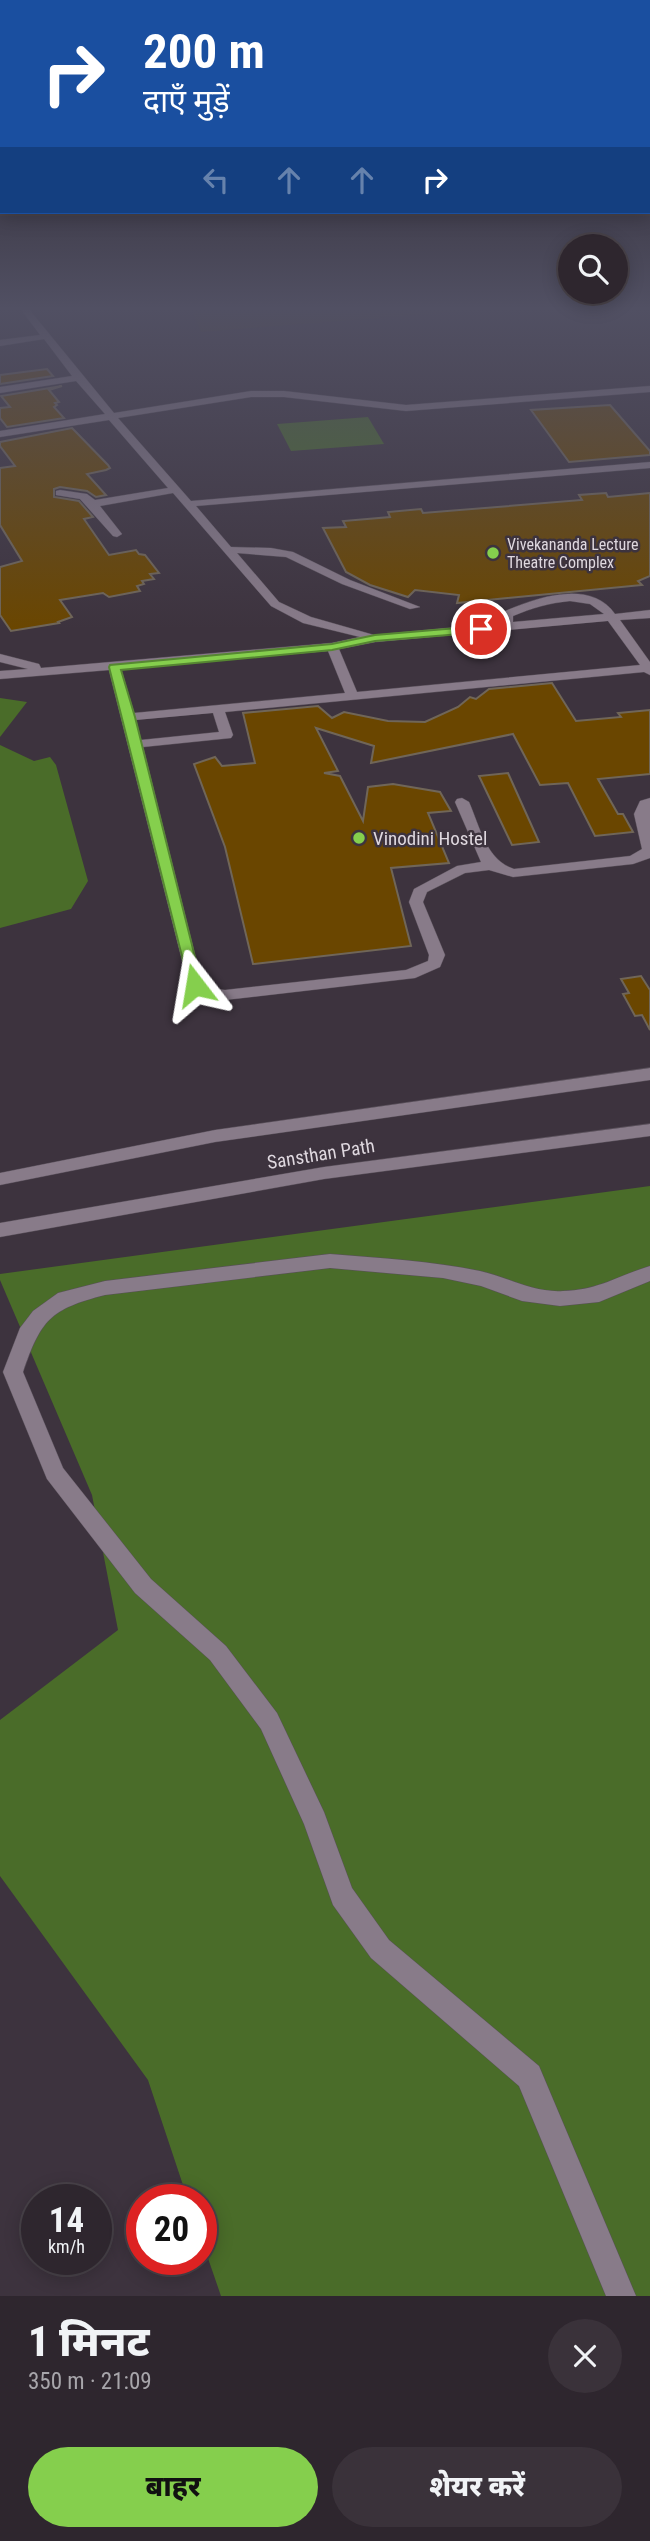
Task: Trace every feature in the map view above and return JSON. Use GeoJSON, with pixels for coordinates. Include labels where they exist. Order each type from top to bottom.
{"type":"FeatureCollection","features":[{"type":"Feature","properties":{"kind":"street"},"geometry":{"type":"LineString","coordinates":[[0,434],[116,415]]}},
{"type":"Feature","properties":{"kind":"street"},"geometry":{"type":"LineString","coordinates":[[111,416],[275,604],[307,620],[375,638]]}},
{"type":"Feature","properties":{"kind":"street"},"geometry":{"type":"LineString","coordinates":[[187,504],[650,466]]}},
{"type":"Feature","properties":{"kind":"street"},"geometry":{"type":"LineString","coordinates":[[93,504],[175,490]]}},
{"type":"Feature","properties":{"kind":"street"},"geometry":{"type":"LineString","coordinates":[[60,493],[83,496],[93,504],[117,534]]}},
{"type":"Feature","properties":{"kind":"street"},"geometry":{"type":"LineString","coordinates":[[230,550],[289,554],[346,582],[414,607]]}},
{"type":"Feature","properties":{"kind":"street"},"geometry":{"type":"LineString","coordinates":[[129,717],[649,670],[613,618],[597,601],[582,598],[541,601],[507,614],[508,627]]}},
{"type":"Feature","properties":{"kind":"street"},"geometry":{"type":"LineString","coordinates":[[0,675],[332,647],[375,638],[650,614]]}},
{"type":"Feature","properties":{"kind":"street"},"geometry":{"type":"LineString","coordinates":[[332,647],[353,696]]}},
{"type":"Feature","properties":{"kind":"street"},"geometry":{"type":"LineString","coordinates":[[0,658],[56,671]]}},
{"type":"Feature","properties":{"kind":"street"},"geometry":{"type":"LineString","coordinates":[[114,667],[136,744],[195,985],[206,993],[225,995],[409,975],[424,970],[435,964],[437,955],[416,902],[421,889],[462,869],[493,864]]}},
{"type":"Feature","properties":{"kind":"street"},"geometry":{"type":"LineString","coordinates":[[136,744],[226,735],[218,709]]}},
{"type":"Feature","properties":{"kind":"street"},"geometry":{"type":"LineString","coordinates":[[462,802],[486,859],[513,873],[633,860],[645,855],[649,849],[640,814],[645,804],[650,803]]}},
{"type":"Feature","properties":{"kind":"street"},"geometry":{"type":"LineString","coordinates":[[0,1179],[215,1136],[650,1074]]}},
{"type":"Feature","properties":{"kind":"street","name":"Sansthan Path"},"geometry":{"type":"LineString","coordinates":[[0,1230],[324,1173],[650,1130]]}},
{"type":"Feature","properties":{"kind":"street"},"geometry":{"type":"LineString","coordinates":[[621,2296],[529,2076],[467,2026],[380,1949],[342,1896],[315,1821],[269,1721],[218,1653],[143,1586],[54,1472],[13,1373],[27,1333],[40,1316],[65,1298],[105,1288],[330,1261],[443,1272],[484,1279],[522,1294],[560,1299],[599,1295],[650,1273]]}},
{"type":"Feature","properties":{"kind":"green space"},"geometry":{"type":"Polygon","coordinates":[[[368,417],[384,444],[291,451],[277,424],[368,417]]]}},
{"type":"Feature","properties":{"kind":"green space"},"geometry":{"type":"Polygon","coordinates":[[[0,698],[27,702],[0,737],[0,698]]]}},
{"type":"Feature","properties":{"kind":"green space"},"geometry":{"type":"Polygon","coordinates":[[[0,745],[34,761],[50,757],[56,765],[88,881],[71,909],[0,928],[0,745]]]}},
{"type":"Feature","properties":{"kind":"green space"},"geometry":{"type":"Polygon","coordinates":[[[650,1186],[650,2296],[221,2296],[214,2275],[217,2275],[217,2184],[183,2184],[148,2080],[0,1876],[0,1720],[118,1630],[92,1495],[0,1280],[0,1274],[650,1186]]]}},
{"type":"Feature","properties":{"kind":"building"},"geometry":{"type":"Polygon","coordinates":[[[0,415],[61,415],[64,418],[7,427],[0,415]]]}},
{"type":"Feature","properties":{"kind":"building"},"geometry":{"type":"Polygon","coordinates":[[[535,415],[619,415],[650,451],[650,455],[569,462],[535,415]]]}},
{"type":"Feature","properties":{"kind":"building"},"geometry":{"type":"Polygon","coordinates":[[[72,428],[110,468],[87,474],[106,495],[96,497],[87,491],[60,487],[54,489],[54,497],[79,501],[93,517],[84,519],[109,555],[136,550],[145,555],[159,573],[150,574],[154,579],[142,581],[144,584],[137,586],[140,591],[109,597],[103,593],[60,600],[72,617],[59,623],[11,631],[0,615],[0,567],[22,561],[0,525],[0,468],[15,466],[0,446],[0,442],[72,428]]]}},
{"type":"Feature","properties":{"kind":"building","name":"Vivekananda Lecture Theatre Complex"},"geometry":{"type":"Polygon","coordinates":[[[606,493],[608,497],[650,493],[650,576],[638,581],[642,585],[457,603],[459,595],[415,590],[408,597],[370,585],[346,572],[323,528],[346,527],[343,521],[390,517],[388,512],[421,509],[423,513],[582,500],[579,495],[606,493]]]}},
{"type":"Feature","properties":{"kind":"building","name":"Vinodini Hostel"},"geometry":{"type":"Polygon","coordinates":[[[552,683],[576,721],[621,717],[618,713],[650,710],[650,774],[598,779],[618,814],[623,814],[633,832],[595,836],[568,783],[540,785],[513,734],[371,763],[374,746],[316,728],[338,771],[324,773],[340,776],[363,821],[368,787],[393,784],[440,792],[451,811],[428,813],[449,863],[391,868],[411,946],[253,964],[225,847],[194,764],[215,757],[222,766],[255,763],[243,713],[318,706],[332,718],[344,712],[388,721],[425,722],[458,707],[470,697],[476,699],[489,689],[552,683]]]}},
{"type":"Feature","properties":{"kind":"building"},"geometry":{"type":"Polygon","coordinates":[[[508,773],[539,842],[512,845],[479,776],[508,773]]]}},
{"type":"Feature","properties":{"kind":"building"},"geometry":{"type":"Polygon","coordinates":[[[641,976],[650,990],[650,1030],[642,1015],[635,1016],[623,994],[629,993],[621,979],[641,976]]]}},
{"type":"Feature","properties":{"kind":"place","name":"Vivekananda Lecture Theatre Complex"},"geometry":{"type":"Point","coordinates":[493,553]}},
{"type":"Feature","properties":{"kind":"place","name":"Vinodini Hostel"},"geometry":{"type":"Point","coordinates":[359,838]}},
{"type":"Feature","properties":{"kind":"route"},"geometry":{"type":"LineString","coordinates":[[195,985],[129,717],[114,667],[332,647],[375,638],[481,629]]}}]}
